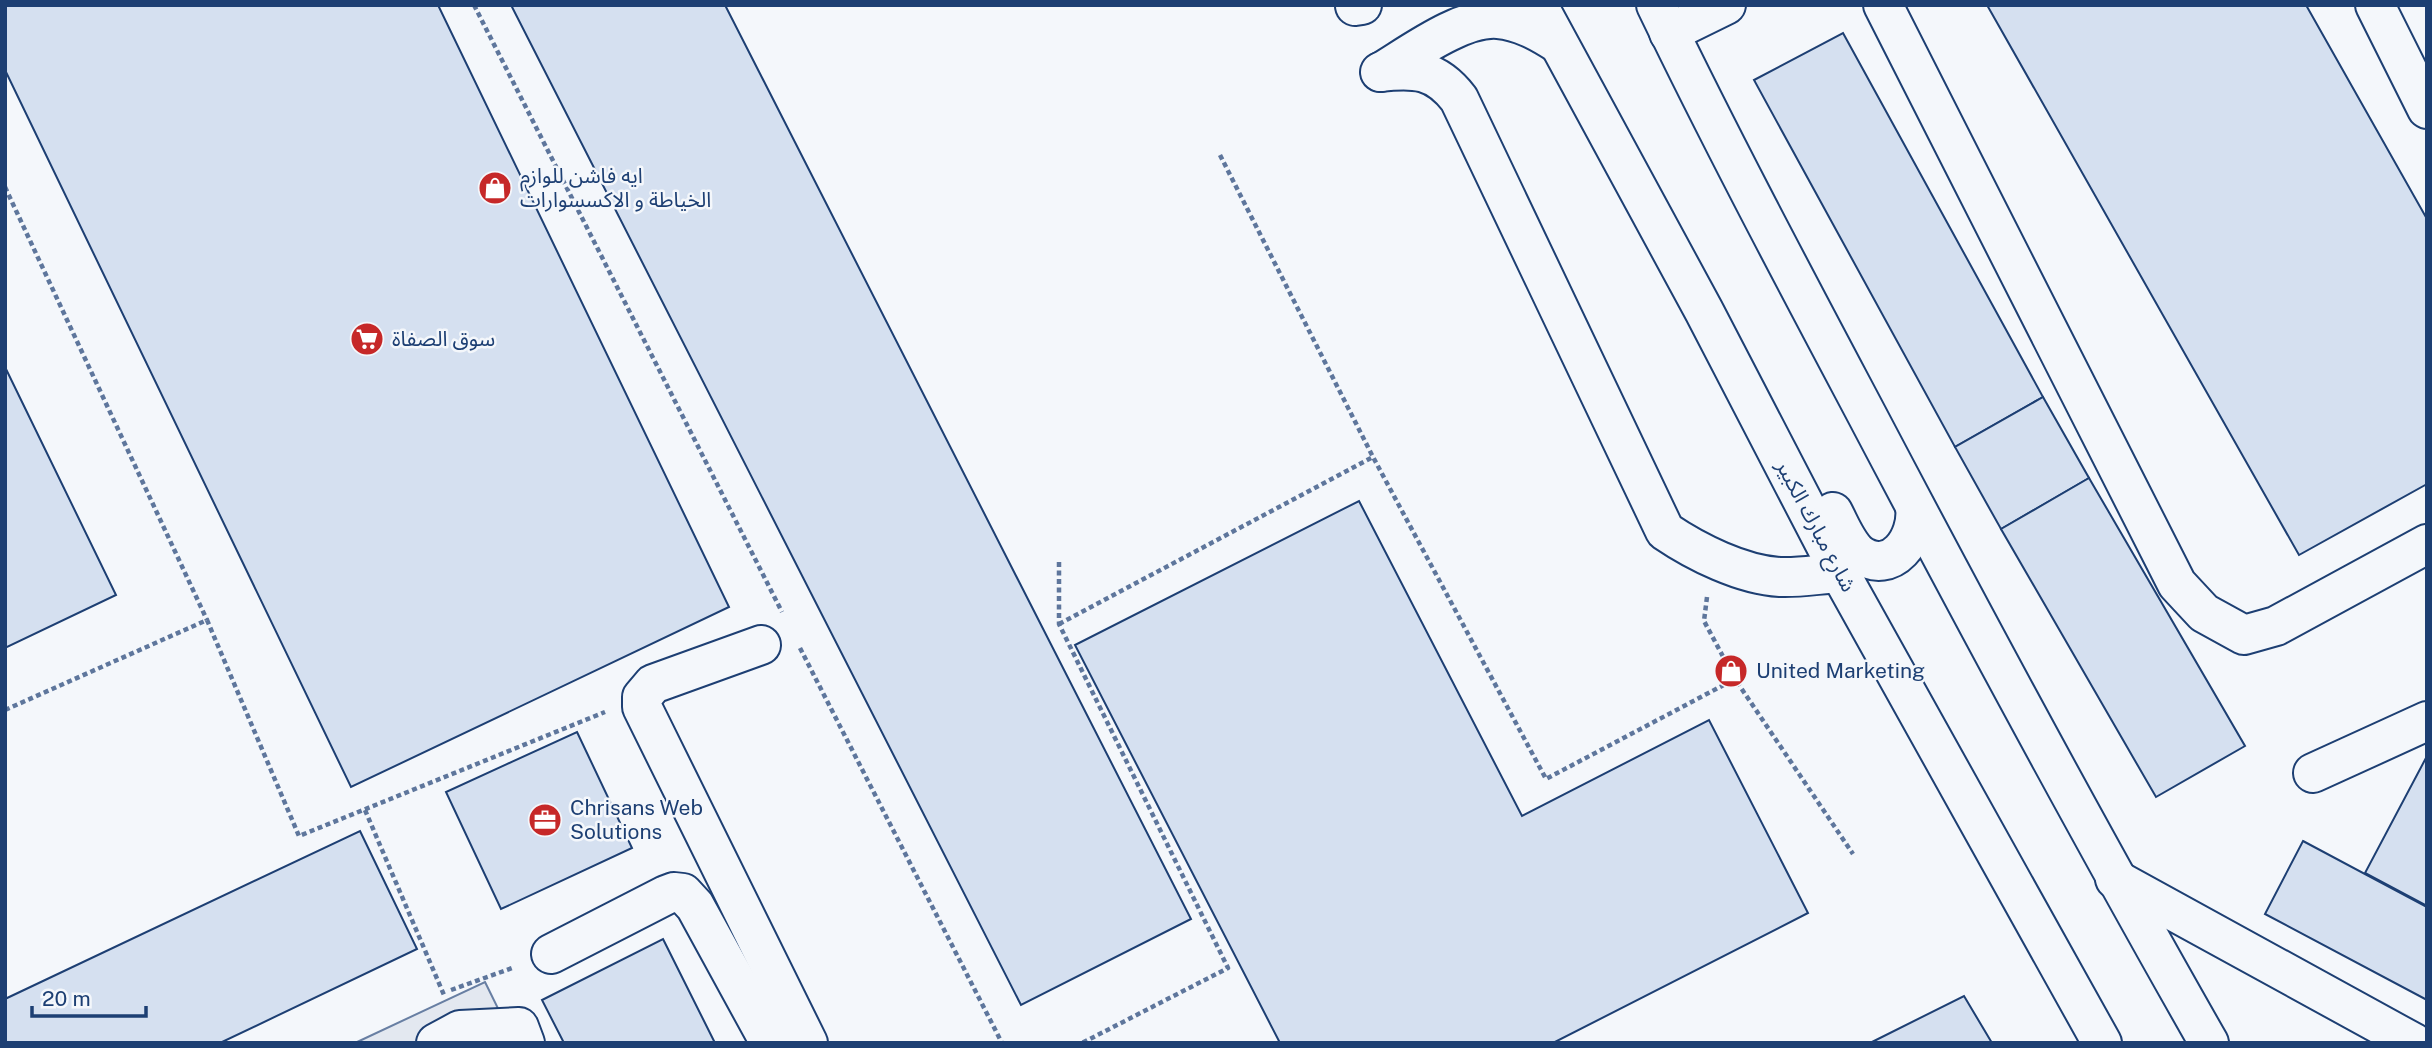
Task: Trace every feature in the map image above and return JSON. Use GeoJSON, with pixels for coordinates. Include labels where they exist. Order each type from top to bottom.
{"type":"FeatureCollection","features":[{"type":"Feature","properties":{"kind":"main road","name":"شارع مبارك الكبير"},"geometry":{"type":"LineString","coordinates":[[1538,5],[1704,311],[1840,573],[2102,1043]]}},
{"type":"Feature","properties":{"kind":"main road"},"geometry":{"type":"LineString","coordinates":[[1727,5],[1662,19],[1915,507],[2115,879],[2209,1043]]}},
{"type":"Feature","properties":{"kind":"main road"},"geometry":{"type":"LineString","coordinates":[[1883,5],[2177,584],[2204,612],[2244,635],[2276,626],[2427,544]]}},
{"type":"Feature","properties":{"kind":"main road"},"geometry":{"type":"LineString","coordinates":[[2375,5],[2427,109]]}},
{"type":"Feature","properties":{"kind":"main road"},"geometry":{"type":"LineString","coordinates":[[1557,43],[1526,25],[1482,19],[1451,32],[1371,76],[1401,70],[1424,72],[1443,82],[1459,99],[1665,531],[1692,550],[1734,566],[1779,577],[1840,573]]}},
{"type":"Feature","properties":{"kind":"main road"},"geometry":{"type":"LineString","coordinates":[[1704,311],[1758,372],[1847,539],[1856,551],[1868,558],[1882,561],[1898,554],[1913,535],[1915,507]]}},
{"type":"Feature","properties":{"kind":"main road"},"geometry":{"type":"LineString","coordinates":[[778,642],[653,684],[642,697],[642,707],[808,1043]]}},
{"type":"Feature","properties":{"kind":"main road"},"geometry":{"type":"LineString","coordinates":[[2313,773],[2427,721]]}},
{"type":"Feature","properties":{"kind":"main road"},"geometry":{"type":"LineString","coordinates":[[2115,879],[2414,1043]]}},
{"type":"Feature","properties":{"kind":"main road"},"geometry":{"type":"LineString","coordinates":[[551,954],[666,895],[682,893],[695,906],[770,1043]]}},
{"type":"Feature","properties":{"kind":"main road"},"geometry":{"type":"LineString","coordinates":[[448,1037],[519,1027],[525,1043]]}},
{"type":"Feature","properties":{"kind":"path"},"geometry":{"type":"LineString","coordinates":[[474,5],[784,615]]}},
{"type":"Feature","properties":{"kind":"path"},"geometry":{"type":"LineString","coordinates":[[1220,155],[1373,457],[1546,779],[1735,679]]}},
{"type":"Feature","properties":{"kind":"path"},"geometry":{"type":"LineString","coordinates":[[5,187],[207,620],[299,836],[642,697]]}},
{"type":"Feature","properties":{"kind":"path"},"geometry":{"type":"LineString","coordinates":[[1059,624],[1373,457]]}},
{"type":"Feature","properties":{"kind":"path"},"geometry":{"type":"LineString","coordinates":[[1711,557],[1704,621],[1735,679],[1853,854]]}},
{"type":"Feature","properties":{"kind":"path"},"geometry":{"type":"LineString","coordinates":[[1059,562],[1059,624],[1228,968],[1082,1043]]}},
{"type":"Feature","properties":{"kind":"path"},"geometry":{"type":"LineString","coordinates":[[5,710],[207,620]]}},
{"type":"Feature","properties":{"kind":"path"},"geometry":{"type":"LineString","coordinates":[[778,642],[1002,1043]]}},
{"type":"Feature","properties":{"kind":"path"},"geometry":{"type":"LineString","coordinates":[[365,810],[443,993],[448,1037]]}},
{"type":"Feature","properties":{"kind":"path"},"geometry":{"type":"LineString","coordinates":[[443,993],[551,954]]}},
{"type":"Feature","properties":{"kind":"shaded area"},"geometry":{"type":"Polygon","coordinates":[[[485,982],[515,1043],[355,1043],[485,982]]]}},
{"type":"Feature","properties":{"kind":"building","name":"سوق الصفاة"},"geometry":{"type":"Polygon","coordinates":[[[5,5],[438,5],[729,607],[351,787],[5,70],[5,5]]]}},
{"type":"Feature","properties":{"kind":"building"},"geometry":{"type":"Polygon","coordinates":[[[511,5],[725,5],[1191,919],[1021,1005],[511,5]]]}},
{"type":"Feature","properties":{"kind":"building"},"geometry":{"type":"Polygon","coordinates":[[[1987,5],[2306,5],[2427,219],[2427,484],[2299,555],[1987,5]]]}},
{"type":"Feature","properties":{"kind":"building"},"geometry":{"type":"Polygon","coordinates":[[[1843,33],[2043,397],[1955,447],[1754,80],[1843,33]]]}},
{"type":"Feature","properties":{"kind":"building"},"geometry":{"type":"Polygon","coordinates":[[[5,367],[116,595],[5,648],[5,367]]]}},
{"type":"Feature","properties":{"kind":"building"},"geometry":{"type":"Polygon","coordinates":[[[2043,397],[2089,478],[2001,529],[1955,447],[2043,397]]]}},
{"type":"Feature","properties":{"kind":"building"},"geometry":{"type":"Polygon","coordinates":[[[2089,478],[2245,746],[2156,797],[2001,529],[2089,478]]]}},
{"type":"Feature","properties":{"kind":"building"},"geometry":{"type":"Polygon","coordinates":[[[1359,501],[1522,816],[1709,720],[1808,913],[1553,1043],[1280,1043],[1075,645],[1359,501]]]}},
{"type":"Feature","properties":{"kind":"building"},"geometry":{"type":"Polygon","coordinates":[[[577,732],[632,848],[501,909],[446,792],[577,732]]]}},
{"type":"Feature","properties":{"kind":"building"},"geometry":{"type":"Polygon","coordinates":[[[2427,756],[2427,906],[2365,873],[2427,756]]]}},
{"type":"Feature","properties":{"kind":"building"},"geometry":{"type":"Polygon","coordinates":[[[360,831],[417,949],[220,1043],[5,1043],[5,999],[360,831]]]}},
{"type":"Feature","properties":{"kind":"building"},"geometry":{"type":"Polygon","coordinates":[[[2303,841],[2427,907],[2427,1000],[2265,914],[2303,841]]]}},
{"type":"Feature","properties":{"kind":"building"},"geometry":{"type":"Polygon","coordinates":[[[663,939],[715,1043],[564,1043],[542,1000],[663,939]]]}},
{"type":"Feature","properties":{"kind":"building"},"geometry":{"type":"Polygon","coordinates":[[[1964,996],[1992,1043],[1870,1043],[1964,996]]]}},
{"type":"Feature","properties":{"kind":"place","name":"ايه فاشن للوازم الخياطة و الاكسسوارات"},"geometry":{"type":"Point","coordinates":[495,188]}},
{"type":"Feature","properties":{"kind":"place","name":"سوق الصفاة"},"geometry":{"type":"Point","coordinates":[367,339]}},
{"type":"Feature","properties":{"kind":"place","name":"United Marketing"},"geometry":{"type":"Point","coordinates":[1731,671]}},
{"type":"Feature","properties":{"kind":"place","name":"Chrisans Web Solutions"},"geometry":{"type":"Point","coordinates":[545,820]}}]}
